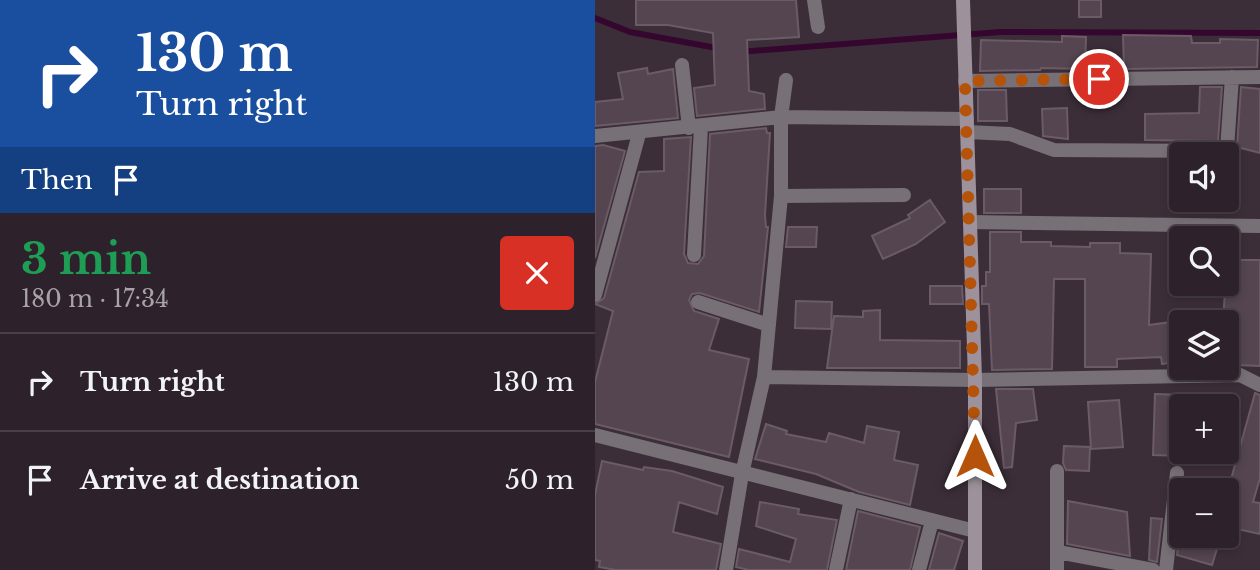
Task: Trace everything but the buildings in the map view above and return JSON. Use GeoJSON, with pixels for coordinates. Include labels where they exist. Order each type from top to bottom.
{"type":"FeatureCollection","features":[{"type":"Feature","properties":{"kind":"street"},"geometry":{"type":"LineString","coordinates":[[814,0],[818,27]]}},
{"type":"Feature","properties":{"kind":"street"},"geometry":{"type":"LineString","coordinates":[[963,0],[975,380],[975,570]]}},
{"type":"Feature","properties":{"kind":"street"},"geometry":{"type":"LineString","coordinates":[[682,65],[695,127],[694,255]]}},
{"type":"Feature","properties":{"kind":"street"},"geometry":{"type":"LineString","coordinates":[[965,81],[1260,77]]}},
{"type":"Feature","properties":{"kind":"street"},"geometry":{"type":"LineString","coordinates":[[595,136],[639,134],[781,117],[967,125],[1010,134],[1054,150],[1222,151],[1227,149],[1232,78]]}},
{"type":"Feature","properties":{"kind":"street"},"geometry":{"type":"LineString","coordinates":[[726,570],[742,474],[764,377],[781,196],[781,117],[786,80]]}},
{"type":"Feature","properties":{"kind":"street"},"geometry":{"type":"LineString","coordinates":[[595,295],[639,134]]}},
{"type":"Feature","properties":{"kind":"street"},"geometry":{"type":"LineString","coordinates":[[781,196],[904,195]]}},
{"type":"Feature","properties":{"kind":"street"},"geometry":{"type":"LineString","coordinates":[[970,222],[1260,226]]}},
{"type":"Feature","properties":{"kind":"street"},"geometry":{"type":"LineString","coordinates":[[698,302],[769,326]]}},
{"type":"Feature","properties":{"kind":"street"},"geometry":{"type":"LineString","coordinates":[[764,377],[975,380],[1240,375],[1260,385]]}},
{"type":"Feature","properties":{"kind":"street"},"geometry":{"type":"LineString","coordinates":[[595,435],[975,531]]}},
{"type":"Feature","properties":{"kind":"street"},"geometry":{"type":"LineString","coordinates":[[1057,471],[1057,570]]}},
{"type":"Feature","properties":{"kind":"street"},"geometry":{"type":"LineString","coordinates":[[1166,570],[1177,473]]}},
{"type":"Feature","properties":{"kind":"street"},"geometry":{"type":"LineString","coordinates":[[836,570],[851,499]]}},
{"type":"Feature","properties":{"kind":"street"},"geometry":{"type":"LineString","coordinates":[[919,570],[932,521]]}},
{"type":"Feature","properties":{"kind":"street"},"geometry":{"type":"LineString","coordinates":[[1058,552],[1153,570]]}},
{"type":"Feature","properties":{"kind":"waterway"},"geometry":{"type":"LineString","coordinates":[[595,18],[630,32],[722,49]]}},
{"type":"Feature","properties":{"kind":"waterway"},"geometry":{"type":"LineString","coordinates":[[739,52],[1000,32],[1260,33]]}},
{"type":"Feature","properties":{"kind":"route"},"geometry":{"type":"LineString","coordinates":[[975,456],[965,81],[1099,79]]}}]}
